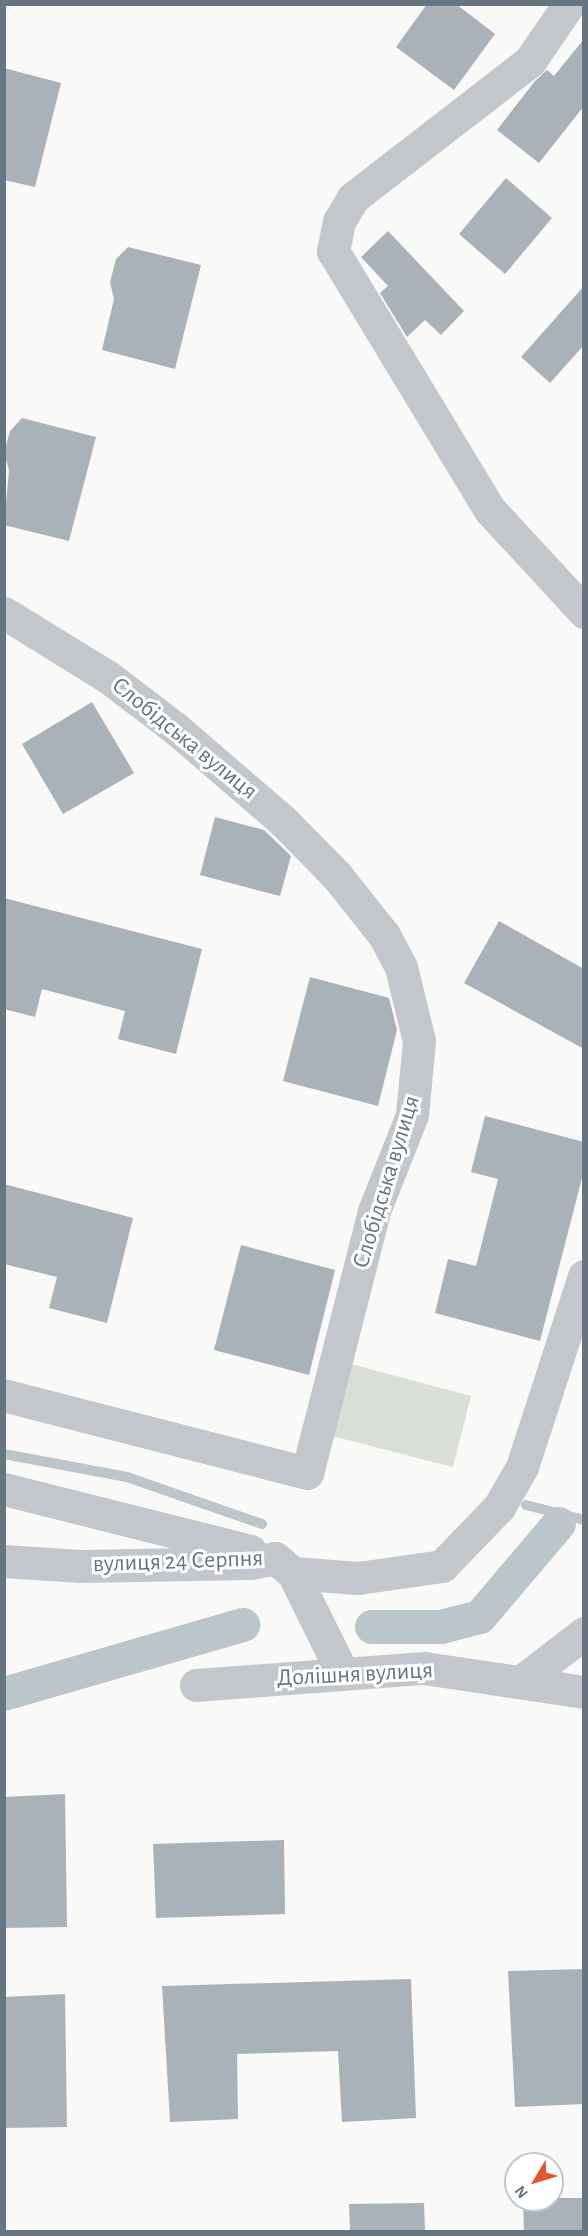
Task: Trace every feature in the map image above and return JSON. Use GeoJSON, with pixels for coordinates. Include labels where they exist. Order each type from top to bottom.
{"type":"FeatureCollection","features":[{"type":"Feature","properties":{"kind":"street"},"geometry":{"type":"LineString","coordinates":[[569,4],[530,61],[352,198],[339,221],[333,251],[490,510],[584,612]]}},
{"type":"Feature","properties":{"kind":"street","name":"Слобідська вулиця"},"geometry":{"type":"LineString","coordinates":[[4,613],[108,677],[176,728],[283,821],[337,876],[384,935],[401,967],[419,1041],[412,1115],[374,1211],[308,1473],[4,1395]]}},
{"type":"Feature","properties":{"kind":"street","name":"вулиця 24 Серпня"},"geometry":{"type":"LineString","coordinates":[[4,1561],[80,1566],[250,1563],[284,1565],[358,1578],[442,1566],[499,1507],[522,1467],[584,1276]]}},
{"type":"Feature","properties":{"kind":"street"},"geometry":{"type":"LineString","coordinates":[[4,1489],[284,1565],[342,1672]]}},
{"type":"Feature","properties":{"kind":"street"},"geometry":{"type":"LineString","coordinates":[[523,1680],[584,1633]]}},
{"type":"Feature","properties":{"kind":"street","name":"Долішня вулиця"},"geometry":{"type":"LineString","coordinates":[[196,1685],[342,1672],[424,1668],[523,1680],[584,1692]]}},
{"type":"Feature","properties":{"kind":"shaded area"},"geometry":{"type":"Polygon","coordinates":[[[351,1364],[471,1396],[453,1467],[332,1436],[351,1364]]]}},
{"type":"Feature","properties":{"kind":"building"},"geometry":{"type":"Polygon","coordinates":[[[427,4],[456,4],[495,34],[454,90],[396,47],[427,4]]]}},
{"type":"Feature","properties":{"kind":"building"},"geometry":{"type":"Polygon","coordinates":[[[584,39],[584,106],[539,163],[497,130],[535,81],[547,70],[554,76],[584,39]]]}},
{"type":"Feature","properties":{"kind":"building"},"geometry":{"type":"Polygon","coordinates":[[[4,68],[61,83],[35,187],[4,180],[4,68]]]}},
{"type":"Feature","properties":{"kind":"building"},"geometry":{"type":"Polygon","coordinates":[[[506,178],[552,218],[505,274],[459,234],[506,178]]]}},
{"type":"Feature","properties":{"kind":"building"},"geometry":{"type":"Polygon","coordinates":[[[388,231],[464,311],[441,335],[425,320],[407,337],[380,293],[388,286],[361,257],[388,231]]]}},
{"type":"Feature","properties":{"kind":"building"},"geometry":{"type":"Polygon","coordinates":[[[128,247],[201,265],[175,369],[102,350],[114,299],[110,282],[116,259],[128,247]]]}},
{"type":"Feature","properties":{"kind":"building"},"geometry":{"type":"Polygon","coordinates":[[[584,286],[584,345],[550,383],[521,357],[584,286]]]}},
{"type":"Feature","properties":{"kind":"building"},"geometry":{"type":"Polygon","coordinates":[[[22,418],[96,437],[69,541],[4,525],[9,470],[4,453],[10,431],[22,418]]]}},
{"type":"Feature","properties":{"kind":"building"},"geometry":{"type":"Polygon","coordinates":[[[92,702],[134,773],[63,814],[22,744],[92,702]]]}},
{"type":"Feature","properties":{"kind":"building"},"geometry":{"type":"Polygon","coordinates":[[[215,817],[264,830],[291,856],[280,896],[200,875],[215,817]]]}},
{"type":"Feature","properties":{"kind":"building"},"geometry":{"type":"Polygon","coordinates":[[[4,898],[202,949],[176,1054],[118,1039],[125,1011],[42,989],[35,1017],[4,1009],[4,898]]]}},
{"type":"Feature","properties":{"kind":"building"},"geometry":{"type":"Polygon","coordinates":[[[499,921],[584,969],[584,1049],[464,983],[499,921]]]}},
{"type":"Feature","properties":{"kind":"building"},"geometry":{"type":"Polygon","coordinates":[[[310,977],[389,998],[397,1030],[378,1106],[283,1081],[310,977]]]}},
{"type":"Feature","properties":{"kind":"building"},"geometry":{"type":"Polygon","coordinates":[[[485,1116],[584,1142],[584,1170],[540,1341],[435,1313],[448,1259],[476,1266],[498,1179],[471,1172],[485,1116]]]}},
{"type":"Feature","properties":{"kind":"building"},"geometry":{"type":"Polygon","coordinates":[[[4,1184],[133,1218],[107,1323],[49,1308],[57,1277],[4,1264],[4,1184]]]}},
{"type":"Feature","properties":{"kind":"building"},"geometry":{"type":"Polygon","coordinates":[[[241,1245],[335,1270],[309,1375],[214,1350],[241,1245]]]}},
{"type":"Feature","properties":{"kind":"building"},"geometry":{"type":"Polygon","coordinates":[[[65,1794],[67,1927],[4,1928],[4,1797],[65,1794]]]}},
{"type":"Feature","properties":{"kind":"building"},"geometry":{"type":"Polygon","coordinates":[[[284,1840],[285,1914],[156,1918],[153,1844],[284,1840]]]}},
{"type":"Feature","properties":{"kind":"building"},"geometry":{"type":"Polygon","coordinates":[[[584,1969],[584,2104],[515,2107],[508,1971],[584,1969]]]}},
{"type":"Feature","properties":{"kind":"building"},"geometry":{"type":"Polygon","coordinates":[[[411,1979],[416,2118],[342,2122],[338,2051],[237,2054],[238,2119],[170,2122],[162,1986],[411,1979]]]}},
{"type":"Feature","properties":{"kind":"building"},"geometry":{"type":"Polygon","coordinates":[[[65,1994],[67,2127],[4,2128],[4,1997],[65,1994]]]}},
{"type":"Feature","properties":{"kind":"building"},"geometry":{"type":"Polygon","coordinates":[[[564,2198],[584,2198],[584,2232],[524,2232],[523,2212],[564,2212],[564,2198]]]}},
{"type":"Feature","properties":{"kind":"building"},"geometry":{"type":"Polygon","coordinates":[[[424,2203],[425,2232],[350,2232],[349,2204],[424,2203]]]}},
{"type":"Feature","properties":{"kind":"waterway"},"geometry":{"type":"LineString","coordinates":[[4,1454],[127,1477],[262,1524]]}},
{"type":"Feature","properties":{"kind":"waterway"},"geometry":{"type":"LineString","coordinates":[[526,1505],[584,1520]]}},
{"type":"Feature","properties":{"kind":"waterway"},"geometry":{"type":"LineString","coordinates":[[372,1627],[441,1627],[480,1617],[559,1524]]}},
{"type":"Feature","properties":{"kind":"waterway"},"geometry":{"type":"LineString","coordinates":[[4,1694],[243,1625]]}}]}
